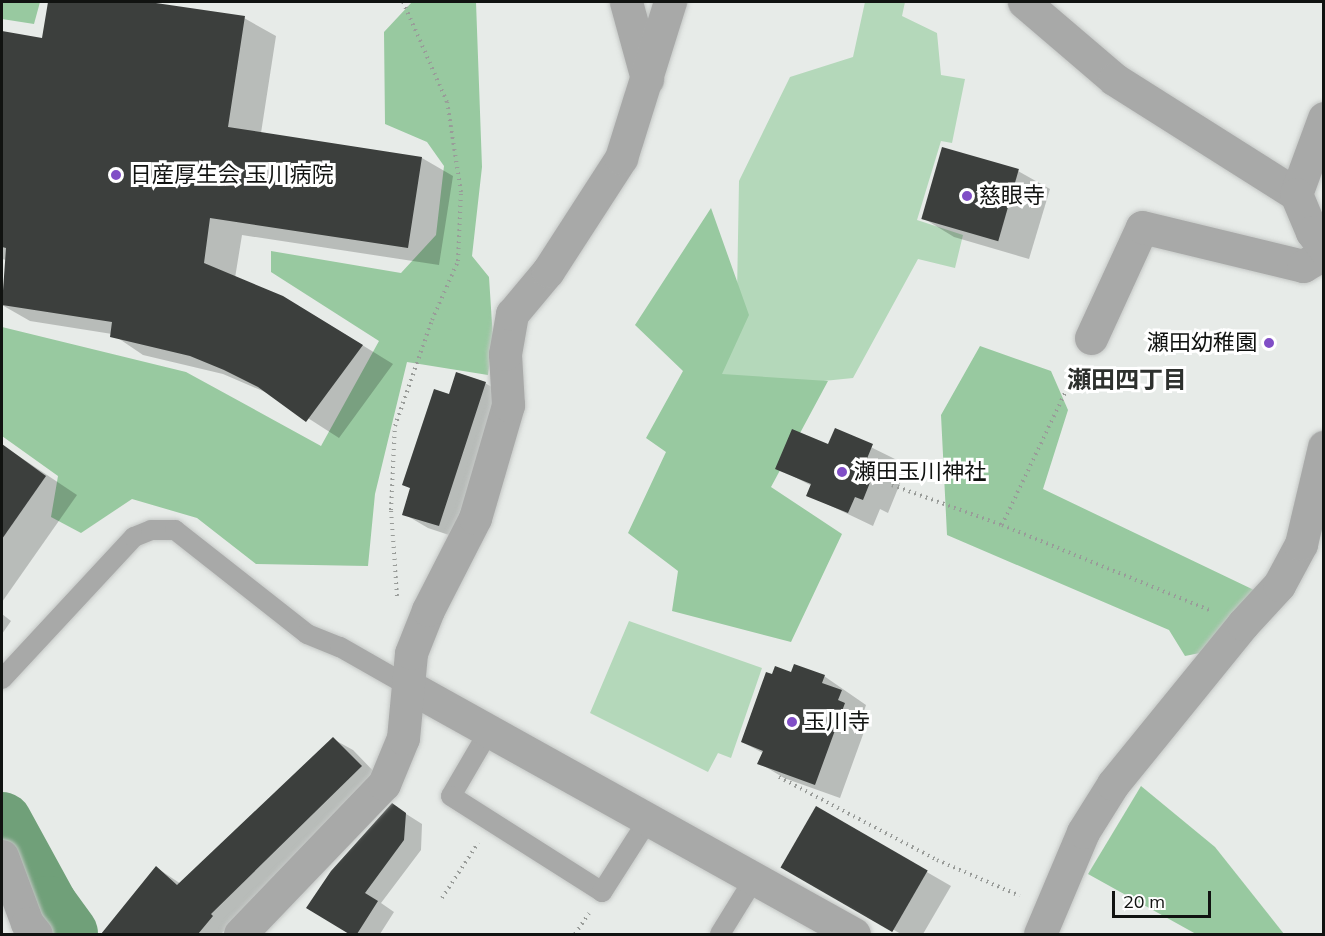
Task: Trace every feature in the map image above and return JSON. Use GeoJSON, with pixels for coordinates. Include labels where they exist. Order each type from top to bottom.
{"type":"FeatureCollection","features":[{"type":"Feature","properties":{"kind":"street"},"geometry":{"type":"LineString","coordinates":[[626,2],[647,79]]}},
{"type":"Feature","properties":{"kind":"street"},"geometry":{"type":"LineString","coordinates":[[240,934],[384,784],[403,738],[410,687],[411,653],[428,610],[475,518],[508,405],[505,354],[513,314],[548,271],[621,158],[670,2]]}},
{"type":"Feature","properties":{"kind":"street"},"geometry":{"type":"LineString","coordinates":[[1024,2],[1114,80],[1296,194],[1312,232],[1323,248]]}},
{"type":"Feature","properties":{"kind":"street"},"geometry":{"type":"LineString","coordinates":[[1296,194],[1323,118]]}},
{"type":"Feature","properties":{"kind":"street"},"geometry":{"type":"LineString","coordinates":[[1091,338],[1142,227],[1303,266],[1323,254]]}},
{"type":"Feature","properties":{"kind":"street"},"geometry":{"type":"LineString","coordinates":[[1045,922],[1083,832],[1113,784],[1243,624],[1279,585],[1301,544],[1323,447]]}},
{"type":"Feature","properties":{"kind":"street"},"geometry":{"type":"LineString","coordinates":[[410,687],[854,934]]}},
{"type":"Feature","properties":{"kind":"street"},"geometry":{"type":"LineString","coordinates":[[2,856],[27,923],[36,934]]}},
{"type":"Feature","properties":{"kind":"lane"},"geometry":{"type":"LineString","coordinates":[[2,679],[134,537],[151,530],[175,530],[307,634],[340,647],[410,687]]}},
{"type":"Feature","properties":{"kind":"lane"},"geometry":{"type":"LineString","coordinates":[[489,731],[451,796],[490,824],[602,892],[648,820]]}},
{"type":"Feature","properties":{"kind":"lane"},"geometry":{"type":"LineString","coordinates":[[720,934],[754,879]]}},
{"type":"Feature","properties":{"kind":"path"},"geometry":{"type":"LineString","coordinates":[[403,2],[447,102],[461,192],[458,261],[432,320],[395,426],[391,510],[395,595],[428,610]]}},
{"type":"Feature","properties":{"kind":"path"},"geometry":{"type":"LineString","coordinates":[[1002,525],[1091,338]]}},
{"type":"Feature","properties":{"kind":"path"},"geometry":{"type":"LineString","coordinates":[[892,485],[1002,525],[1208,609]]}},
{"type":"Feature","properties":{"kind":"path"},"geometry":{"type":"LineString","coordinates":[[779,777],[937,860],[1045,922]]}},
{"type":"Feature","properties":{"kind":"path"},"geometry":{"type":"LineString","coordinates":[[442,898],[490,824]]}},
{"type":"Feature","properties":{"kind":"green space"},"geometry":{"type":"Polygon","coordinates":[[[2,2],[40,2],[34,24],[2,19],[2,2]]]}},
{"type":"Feature","properties":{"kind":"green space"},"geometry":{"type":"Polygon","coordinates":[[[412,2],[476,2],[482,167],[472,256],[489,277],[493,339],[488,375],[407,362],[375,494],[368,566],[256,564],[197,518],[132,499],[81,533],[51,517],[58,476],[2,436],[2,327],[186,372],[321,446],[379,341],[271,272],[271,251],[401,273],[436,235],[444,166],[427,142],[385,124],[384,32],[412,2]]]}},
{"type":"Feature","properties":{"kind":"green space"},"geometry":{"type":"Polygon","coordinates":[[[865,2],[905,2],[902,16],[937,33],[941,75],[965,79],[952,143],[941,141],[917,220],[963,235],[955,268],[918,259],[853,378],[736,390],[705,373],[737,295],[739,181],[790,77],[853,57],[865,2]]]}},
{"type":"Feature","properties":{"kind":"green space"},"geometry":{"type":"Polygon","coordinates":[[[711,208],[749,315],[722,374],[828,381],[771,487],[842,534],[791,642],[672,611],[678,571],[628,533],[666,452],[646,438],[683,371],[635,325],[711,208]]]}},
{"type":"Feature","properties":{"kind":"green space"},"geometry":{"type":"Polygon","coordinates":[[[980,346],[1051,371],[1068,410],[1043,489],[1254,590],[1200,653],[1185,656],[1169,630],[947,535],[941,415],[980,346]]]}},
{"type":"Feature","properties":{"kind":"green space"},"geometry":{"type":"Polygon","coordinates":[[[629,621],[762,668],[731,758],[718,753],[708,772],[590,713],[629,621]]]}},
{"type":"Feature","properties":{"kind":"green space"},"geometry":{"type":"Polygon","coordinates":[[[1141,786],[1215,847],[1284,934],[1196,934],[1088,874],[1141,786]]]}},
{"type":"Feature","properties":{"kind":"building"},"geometry":{"type":"Polygon","coordinates":[[[48,2],[149,2],[245,16],[228,127],[422,157],[408,248],[210,218],[204,263],[283,296],[363,345],[306,422],[258,387],[224,370],[190,356],[110,337],[112,322],[2,305],[6,248],[2,247],[2,31],[42,38],[48,2]]]}},
{"type":"Feature","properties":{"kind":"building"},"geometry":{"type":"Polygon","coordinates":[[[942,147],[1019,169],[998,241],[921,219],[942,147]]]}},
{"type":"Feature","properties":{"kind":"building"},"geometry":{"type":"Polygon","coordinates":[[[456,372],[486,382],[439,526],[402,515],[410,488],[402,485],[434,389],[449,394],[456,372]]]}},
{"type":"Feature","properties":{"kind":"building"},"geometry":{"type":"Polygon","coordinates":[[[835,428],[873,444],[866,461],[877,465],[863,500],[855,497],[848,513],[806,496],[811,484],[775,469],[792,429],[828,444],[835,428]]]}},
{"type":"Feature","properties":{"kind":"building"},"geometry":{"type":"Polygon","coordinates":[[[2,444],[46,476],[2,539],[2,444]]]}},
{"type":"Feature","properties":{"kind":"building"},"geometry":{"type":"Polygon","coordinates":[[[794,664],[825,675],[822,683],[842,690],[838,700],[845,703],[815,785],[757,764],[763,751],[741,742],[766,672],[772,674],[775,666],[791,672],[794,664]]]}},
{"type":"Feature","properties":{"kind":"building"},"geometry":{"type":"Polygon","coordinates":[[[333,737],[362,766],[211,914],[213,916],[198,934],[101,934],[156,866],[177,885],[333,737]]]}},
{"type":"Feature","properties":{"kind":"building"},"geometry":{"type":"Polygon","coordinates":[[[392,803],[406,813],[404,840],[365,893],[378,901],[357,934],[349,934],[306,908],[331,871],[392,803]]]}},
{"type":"Feature","properties":{"kind":"building"},"geometry":{"type":"Polygon","coordinates":[[[816,806],[928,870],[892,932],[780,867],[816,806]]]}},
{"type":"Feature","properties":{"kind":"waterway"},"geometry":{"type":"LineString","coordinates":[[2,822],[48,906],[68,934]]}},
{"type":"Feature","properties":{"kind":"place","name":"日産厚生会 玉川病院"},"geometry":{"type":"Point","coordinates":[116,175]}},
{"type":"Feature","properties":{"kind":"place","name":"慈眼寺"},"geometry":{"type":"Point","coordinates":[967,196]}},
{"type":"Feature","properties":{"kind":"place","name":"瀬田幼稚園"},"geometry":{"type":"Point","coordinates":[1269,343]}},
{"type":"Feature","properties":{"kind":"place","name":"瀬田玉川神社"},"geometry":{"type":"Point","coordinates":[842,472]}},
{"type":"Feature","properties":{"kind":"place","name":"玉川寺"},"geometry":{"type":"Point","coordinates":[792,722]}},
{"type":"Feature","properties":{"kind":"district","name":"瀬田四丁目"},"geometry":{"type":"Point","coordinates":[1127,380]}}]}
